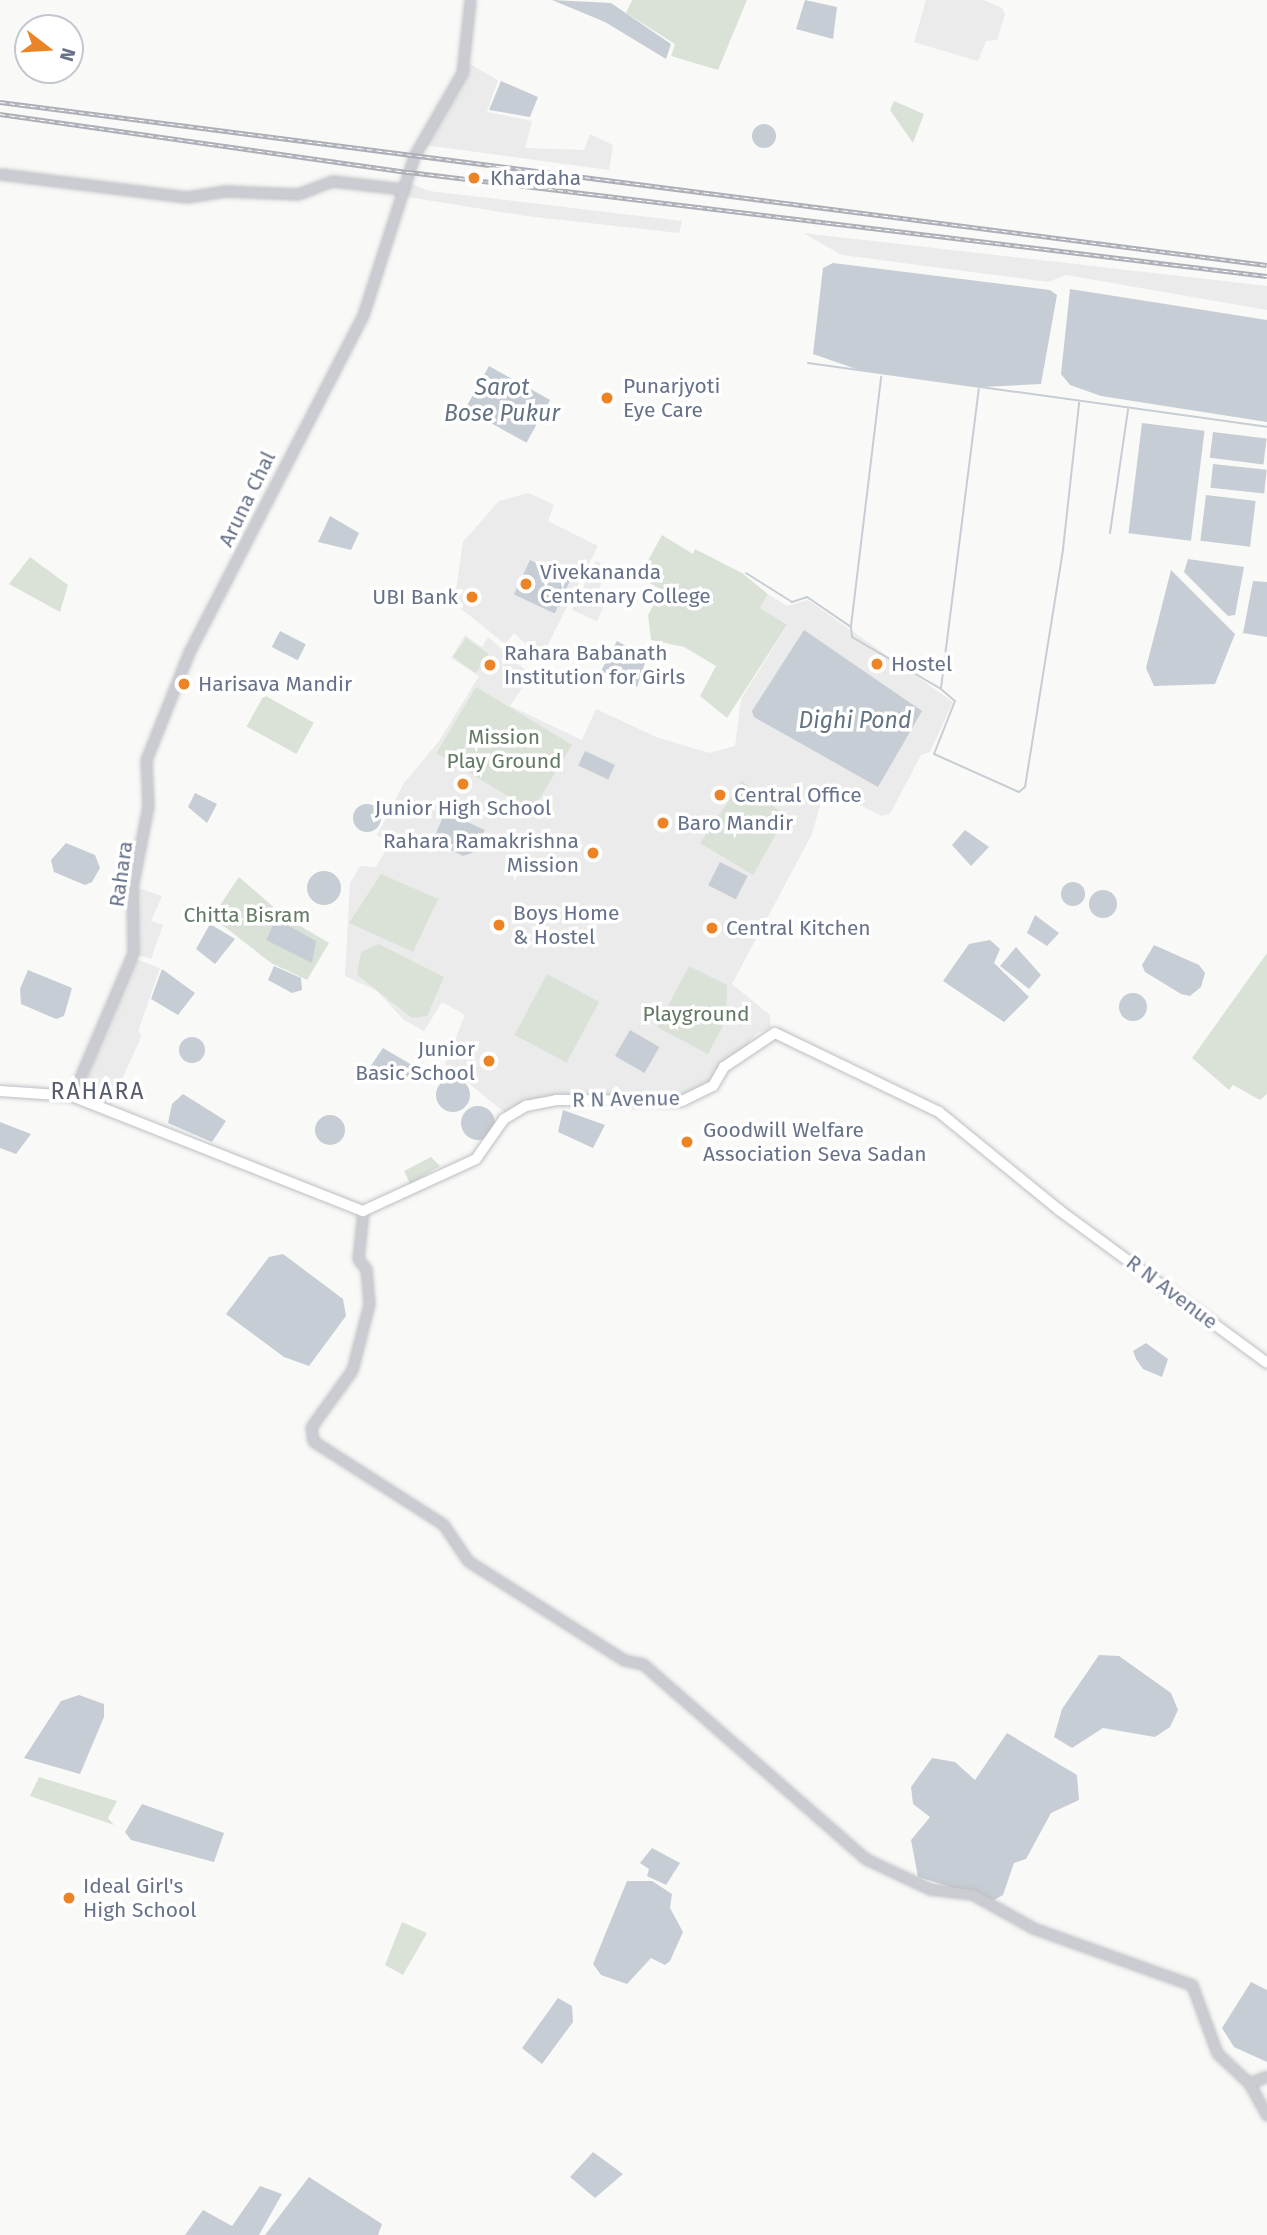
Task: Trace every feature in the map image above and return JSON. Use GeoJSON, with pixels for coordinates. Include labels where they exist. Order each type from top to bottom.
{"type":"FeatureCollection","features":[{"type":"Feature","properties":{"kind":"main road","name":"R N Avenue"},"geometry":{"type":"LineString","coordinates":[[363,1211],[476,1159],[504,1119],[526,1106],[556,1100],[682,1101],[713,1086],[724,1067],[775,1033],[939,1112],[1065,1215],[1267,1363]]}},
{"type":"Feature","properties":{"kind":"main road"},"geometry":{"type":"LineString","coordinates":[[0,1091],[72,1096],[363,1211]]}},
{"type":"Feature","properties":{"kind":"street","name":"Aruna Chal"},"geometry":{"type":"LineString","coordinates":[[189,652],[286,458],[341,365],[374,285],[403,189],[420,145],[463,73],[470,0]]}},
{"type":"Feature","properties":{"kind":"street"},"geometry":{"type":"LineString","coordinates":[[0,174],[187,197],[224,191],[298,194],[332,181],[403,189]]}},
{"type":"Feature","properties":{"kind":"street","name":"Rahara"},"geometry":{"type":"LineString","coordinates":[[72,1096],[133,954],[132,888],[148,806],[146,760],[189,652]]}},
{"type":"Feature","properties":{"kind":"street"},"geometry":{"type":"LineString","coordinates":[[363,1211],[358,1259],[366,1269],[369,1304],[352,1370],[311,1427],[313,1441],[443,1524],[468,1561],[624,1660],[652,1670],[866,1859],[930,1889],[972,1895],[1033,1928],[1192,1985],[1217,2053],[1249,2083],[1267,2115]]}},
{"type":"Feature","properties":{"kind":"street"},"geometry":{"type":"LineString","coordinates":[[1249,2083],[1267,2076]]}},
{"type":"Feature","properties":{"kind":"shaded area"},"geometry":{"type":"Polygon","coordinates":[[[926,0],[984,0],[1002,8],[1005,14],[997,40],[986,41],[978,61],[914,42],[926,0]]]}},
{"type":"Feature","properties":{"kind":"shaded area"},"geometry":{"type":"Polygon","coordinates":[[[468,63],[498,80],[487,112],[532,121],[525,148],[584,150],[590,134],[613,145],[609,170],[424,145],[468,63]]]}},
{"type":"Feature","properties":{"kind":"shaded area"},"geometry":{"type":"Polygon","coordinates":[[[407,182],[429,191],[682,221],[679,233],[526,216],[402,196],[407,182]]]}},
{"type":"Feature","properties":{"kind":"shaded area"},"geometry":{"type":"Polygon","coordinates":[[[803,233],[1267,286],[1267,310],[1066,275],[1048,282],[842,255],[803,233]]]}},
{"type":"Feature","properties":{"kind":"shaded area","name":"Vivekananda Centenary College"},"geometry":{"type":"Polygon","coordinates":[[[529,493],[554,505],[548,521],[598,546],[541,658],[514,633],[505,644],[454,603],[463,542],[499,501],[529,493]]]}},
{"type":"Feature","properties":{"kind":"shaded area"},"geometry":{"type":"Polygon","coordinates":[[[596,561],[609,568],[593,601],[604,605],[597,621],[572,610],[596,561]]]}},
{"type":"Feature","properties":{"kind":"shaded area","name":"Rahara Ramakrishna Mission"},"geometry":{"type":"Polygon","coordinates":[[[768,594],[787,606],[808,600],[953,702],[930,752],[921,755],[890,814],[882,816],[825,788],[812,834],[732,984],[770,1015],[771,1028],[757,1033],[713,1085],[687,1098],[559,1098],[509,1116],[445,1064],[465,1015],[442,1002],[424,1031],[404,1020],[377,991],[345,976],[350,883],[360,866],[376,867],[390,843],[377,835],[404,783],[439,741],[479,676],[451,658],[465,635],[482,647],[488,637],[531,675],[510,706],[582,740],[596,709],[656,737],[709,753],[735,746],[741,699],[787,626],[760,608],[768,594]]]}},
{"type":"Feature","properties":{"kind":"shaded area"},"geometry":{"type":"Polygon","coordinates":[[[136,887],[162,896],[151,921],[163,925],[151,959],[135,954],[136,887]]]}},
{"type":"Feature","properties":{"kind":"shaded area"},"geometry":{"type":"Polygon","coordinates":[[[133,958],[160,968],[138,1032],[142,1035],[109,1108],[81,1094],[133,958]]]}},
{"type":"Feature","properties":{"kind":"green space"},"geometry":{"type":"Polygon","coordinates":[[[632,0],[747,0],[718,70],[671,56],[675,44],[626,13],[632,0]]]}},
{"type":"Feature","properties":{"kind":"green space"},"geometry":{"type":"Polygon","coordinates":[[[894,101],[924,114],[913,143],[890,110],[894,101]]]}},
{"type":"Feature","properties":{"kind":"green space"},"geometry":{"type":"Polygon","coordinates":[[[662,535],[693,554],[695,549],[742,573],[768,594],[760,608],[787,625],[727,718],[700,696],[716,666],[684,647],[651,640],[648,615],[662,590],[639,577],[662,535]]]}},
{"type":"Feature","properties":{"kind":"green space"},"geometry":{"type":"Polygon","coordinates":[[[30,557],[68,585],[60,612],[9,584],[30,557]]]}},
{"type":"Feature","properties":{"kind":"green space"},"geometry":{"type":"Polygon","coordinates":[[[466,638],[489,654],[476,673],[453,657],[466,638]]]}},
{"type":"Feature","properties":{"kind":"green space","name":"Mission Play Ground"},"geometry":{"type":"Polygon","coordinates":[[[476,687],[572,745],[532,811],[436,753],[476,687]]]}},
{"type":"Feature","properties":{"kind":"green space"},"geometry":{"type":"Polygon","coordinates":[[[264,695],[314,723],[296,754],[247,726],[264,695]]]}},
{"type":"Feature","properties":{"kind":"green space"},"geometry":{"type":"Polygon","coordinates":[[[742,781],[786,816],[753,875],[700,843],[742,781]]]}},
{"type":"Feature","properties":{"kind":"green space"},"geometry":{"type":"Polygon","coordinates":[[[381,874],[438,899],[413,952],[349,923],[381,874]]]}},
{"type":"Feature","properties":{"kind":"green space","name":"Chitta Bisram"},"geometry":{"type":"Polygon","coordinates":[[[239,877],[285,917],[329,943],[307,980],[271,963],[212,917],[239,877]]]}},
{"type":"Feature","properties":{"kind":"green space"},"geometry":{"type":"Polygon","coordinates":[[[379,944],[444,977],[427,1016],[412,1018],[357,975],[361,952],[379,944]]]}},
{"type":"Feature","properties":{"kind":"green space"},"geometry":{"type":"Polygon","coordinates":[[[1267,953],[1267,1094],[1260,1100],[1233,1085],[1229,1090],[1192,1058],[1267,953]]]}},
{"type":"Feature","properties":{"kind":"green space","name":"Playground"},"geometry":{"type":"Polygon","coordinates":[[[689,966],[727,985],[726,1020],[708,1054],[657,1027],[689,966]]]}},
{"type":"Feature","properties":{"kind":"green space"},"geometry":{"type":"Polygon","coordinates":[[[547,974],[599,1002],[567,1063],[515,1035],[547,974]]]}},
{"type":"Feature","properties":{"kind":"green space"},"geometry":{"type":"Polygon","coordinates":[[[431,1157],[440,1166],[410,1184],[404,1171],[431,1157]]]}},
{"type":"Feature","properties":{"kind":"green space"},"geometry":{"type":"Polygon","coordinates":[[[39,1777],[117,1801],[108,1818],[114,1825],[30,1796],[39,1777]]]}},
{"type":"Feature","properties":{"kind":"green space"},"geometry":{"type":"Polygon","coordinates":[[[402,1922],[427,1933],[403,1975],[385,1965],[402,1922]]]}},
{"type":"Feature","properties":{"kind":"water"},"geometry":{"type":"Polygon","coordinates":[[[552,0],[611,3],[671,44],[666,59],[605,22],[552,0]]]}},
{"type":"Feature","properties":{"kind":"water"},"geometry":{"type":"Polygon","coordinates":[[[805,0],[837,7],[833,39],[796,29],[805,0]]]}},
{"type":"Feature","properties":{"kind":"water"},"geometry":{"type":"Polygon","coordinates":[[[501,81],[538,97],[530,117],[489,110],[501,81]]]}},
{"type":"Feature","properties":{"kind":"water"},"geometry":{"type":"Polygon","coordinates":[[[764,124],[775,131],[776,136],[769,147],[764,148],[753,141],[752,136],[759,125],[764,124]]]}},
{"type":"Feature","properties":{"kind":"water"},"geometry":{"type":"Polygon","coordinates":[[[833,263],[1050,290],[1057,295],[1041,384],[982,387],[856,369],[813,354],[823,268],[833,263]]]}},
{"type":"Feature","properties":{"kind":"water"},"geometry":{"type":"Polygon","coordinates":[[[1070,289],[1267,320],[1267,422],[1101,396],[1070,385],[1061,374],[1070,289]]]}},
{"type":"Feature","properties":{"kind":"water","name":"Sarot Bose Pukur"},"geometry":{"type":"Polygon","coordinates":[[[489,366],[550,400],[526,443],[465,409],[489,366]]]}},
{"type":"Feature","properties":{"kind":"water"},"geometry":{"type":"Polygon","coordinates":[[[1142,423],[1205,431],[1191,541],[1128,533],[1142,423]]]}},
{"type":"Feature","properties":{"kind":"water"},"geometry":{"type":"Polygon","coordinates":[[[1213,432],[1267,439],[1263,464],[1210,458],[1213,432]]]}},
{"type":"Feature","properties":{"kind":"water"},"geometry":{"type":"Polygon","coordinates":[[[1213,464],[1267,470],[1264,494],[1210,488],[1213,464]]]}},
{"type":"Feature","properties":{"kind":"water"},"geometry":{"type":"Polygon","coordinates":[[[1206,495],[1256,501],[1250,547],[1200,541],[1206,495]]]}},
{"type":"Feature","properties":{"kind":"water"},"geometry":{"type":"Polygon","coordinates":[[[330,516],[359,533],[351,550],[318,542],[330,516]]]}},
{"type":"Feature","properties":{"kind":"water"},"geometry":{"type":"Polygon","coordinates":[[[1188,559],[1244,567],[1235,615],[1228,616],[1184,572],[1188,559]]]}},
{"type":"Feature","properties":{"kind":"water"},"geometry":{"type":"Polygon","coordinates":[[[530,560],[571,579],[555,613],[514,594],[530,560]]]}},
{"type":"Feature","properties":{"kind":"water"},"geometry":{"type":"Polygon","coordinates":[[[1171,570],[1235,634],[1215,684],[1154,686],[1146,668],[1171,570]]]}},
{"type":"Feature","properties":{"kind":"water"},"geometry":{"type":"Polygon","coordinates":[[[1253,581],[1267,582],[1267,637],[1243,633],[1253,581]]]}},
{"type":"Feature","properties":{"kind":"water","name":"Dighi Pond"},"geometry":{"type":"Polygon","coordinates":[[[804,630],[922,711],[878,787],[754,717],[752,711],[804,630]]]}},
{"type":"Feature","properties":{"kind":"water"},"geometry":{"type":"Polygon","coordinates":[[[280,631],[306,644],[298,660],[272,647],[280,631]]]}},
{"type":"Feature","properties":{"kind":"water"},"geometry":{"type":"Polygon","coordinates":[[[617,641],[647,657],[637,687],[601,671],[617,641]]]}},
{"type":"Feature","properties":{"kind":"water"},"geometry":{"type":"Polygon","coordinates":[[[585,751],[615,765],[608,779],[578,766],[585,751]]]}},
{"type":"Feature","properties":{"kind":"water"},"geometry":{"type":"Polygon","coordinates":[[[195,793],[217,804],[207,823],[188,807],[195,793]]]}},
{"type":"Feature","properties":{"kind":"water"},"geometry":{"type":"Polygon","coordinates":[[[367,804],[377,808],[381,818],[377,828],[367,832],[357,828],[353,818],[357,808],[367,804]]]}},
{"type":"Feature","properties":{"kind":"water"},"geometry":{"type":"Polygon","coordinates":[[[445,812],[485,830],[472,853],[463,856],[437,843],[434,838],[445,812]]]}},
{"type":"Feature","properties":{"kind":"water"},"geometry":{"type":"Polygon","coordinates":[[[965,830],[989,847],[971,866],[952,845],[965,830]]]}},
{"type":"Feature","properties":{"kind":"water"},"geometry":{"type":"Polygon","coordinates":[[[66,843],[95,855],[100,868],[92,882],[85,885],[54,872],[51,860],[66,843]]]}},
{"type":"Feature","properties":{"kind":"water"},"geometry":{"type":"Polygon","coordinates":[[[720,862],[748,876],[736,899],[708,885],[720,862]]]}},
{"type":"Feature","properties":{"kind":"water"},"geometry":{"type":"Polygon","coordinates":[[[324,871],[336,876],[341,888],[336,900],[324,905],[312,900],[307,888],[312,876],[324,871]]]}},
{"type":"Feature","properties":{"kind":"water"},"geometry":{"type":"Polygon","coordinates":[[[1073,882],[1082,885],[1085,894],[1082,903],[1073,906],[1064,903],[1061,894],[1064,885],[1073,882]]]}},
{"type":"Feature","properties":{"kind":"water"},"geometry":{"type":"Polygon","coordinates":[[[1103,890],[1113,894],[1117,904],[1113,914],[1103,918],[1093,914],[1089,904],[1093,894],[1103,890]]]}},
{"type":"Feature","properties":{"kind":"water"},"geometry":{"type":"Polygon","coordinates":[[[1035,915],[1059,933],[1047,946],[1027,933],[1035,915]]]}},
{"type":"Feature","properties":{"kind":"water"},"geometry":{"type":"Polygon","coordinates":[[[276,919],[316,941],[312,963],[266,940],[276,919]]]}},
{"type":"Feature","properties":{"kind":"water"},"geometry":{"type":"Polygon","coordinates":[[[210,924],[235,939],[215,964],[196,949],[210,924]]]}},
{"type":"Feature","properties":{"kind":"water"},"geometry":{"type":"Polygon","coordinates":[[[990,940],[1000,949],[994,963],[1029,997],[1004,1022],[943,981],[969,944],[990,940]]]}},
{"type":"Feature","properties":{"kind":"water"},"geometry":{"type":"Polygon","coordinates":[[[1154,945],[1199,965],[1205,973],[1201,987],[1190,996],[1181,994],[1145,972],[1142,965],[1154,945]]]}},
{"type":"Feature","properties":{"kind":"water"},"geometry":{"type":"Polygon","coordinates":[[[1016,947],[1041,975],[1029,989],[1000,966],[1016,947]]]}},
{"type":"Feature","properties":{"kind":"water"},"geometry":{"type":"Polygon","coordinates":[[[274,966],[301,978],[302,990],[292,993],[268,980],[274,966]]]}},
{"type":"Feature","properties":{"kind":"water"},"geometry":{"type":"Polygon","coordinates":[[[162,969],[195,993],[178,1015],[151,999],[162,969]]]}},
{"type":"Feature","properties":{"kind":"water"},"geometry":{"type":"Polygon","coordinates":[[[28,970],[72,988],[64,1016],[56,1019],[21,1004],[20,989],[28,970]]]}},
{"type":"Feature","properties":{"kind":"water"},"geometry":{"type":"Polygon","coordinates":[[[1133,993],[1143,997],[1147,1007],[1143,1017],[1133,1021],[1123,1017],[1119,1007],[1123,997],[1133,993]]]}},
{"type":"Feature","properties":{"kind":"water"},"geometry":{"type":"Polygon","coordinates":[[[630,1030],[659,1047],[644,1073],[615,1056],[630,1030]]]}},
{"type":"Feature","properties":{"kind":"water"},"geometry":{"type":"Polygon","coordinates":[[[192,1037],[201,1041],[205,1050],[201,1059],[192,1063],[183,1059],[179,1050],[183,1041],[192,1037]]]}},
{"type":"Feature","properties":{"kind":"water"},"geometry":{"type":"Polygon","coordinates":[[[383,1048],[412,1065],[406,1082],[381,1077],[370,1067],[383,1048]]]}},
{"type":"Feature","properties":{"kind":"water"},"geometry":{"type":"Polygon","coordinates":[[[453,1078],[465,1083],[470,1095],[465,1107],[453,1112],[441,1107],[436,1095],[441,1083],[453,1078]]]}},
{"type":"Feature","properties":{"kind":"water"},"geometry":{"type":"Polygon","coordinates":[[[183,1094],[226,1121],[212,1142],[168,1123],[172,1104],[183,1094]]]}},
{"type":"Feature","properties":{"kind":"water"},"geometry":{"type":"Polygon","coordinates":[[[478,1106],[490,1111],[495,1123],[490,1135],[478,1140],[466,1135],[461,1123],[466,1111],[478,1106]]]}},
{"type":"Feature","properties":{"kind":"water"},"geometry":{"type":"Polygon","coordinates":[[[563,1110],[605,1125],[593,1148],[558,1132],[563,1110]]]}},
{"type":"Feature","properties":{"kind":"water"},"geometry":{"type":"Polygon","coordinates":[[[330,1115],[341,1119],[345,1130],[341,1141],[330,1145],[319,1141],[315,1130],[319,1119],[330,1115]]]}},
{"type":"Feature","properties":{"kind":"water"},"geometry":{"type":"Polygon","coordinates":[[[0,1122],[31,1134],[16,1154],[0,1148],[0,1122]]]}},
{"type":"Feature","properties":{"kind":"water"},"geometry":{"type":"Polygon","coordinates":[[[283,1254],[343,1299],[346,1316],[309,1366],[284,1357],[226,1314],[269,1257],[283,1254]]]}},
{"type":"Feature","properties":{"kind":"water"},"geometry":{"type":"Polygon","coordinates":[[[1146,1343],[1168,1359],[1162,1377],[1143,1369],[1136,1359],[1133,1351],[1146,1343]]]}},
{"type":"Feature","properties":{"kind":"water"},"geometry":{"type":"Polygon","coordinates":[[[1099,1655],[1119,1656],[1171,1693],[1178,1710],[1170,1727],[1155,1737],[1103,1728],[1072,1748],[1054,1737],[1062,1709],[1099,1655]]]}},
{"type":"Feature","properties":{"kind":"water"},"geometry":{"type":"Polygon","coordinates":[[[79,1695],[104,1704],[104,1717],[80,1774],[24,1758],[61,1701],[79,1695]]]}},
{"type":"Feature","properties":{"kind":"water"},"geometry":{"type":"Polygon","coordinates":[[[1007,1733],[1077,1775],[1079,1800],[1051,1813],[1026,1859],[1014,1863],[1003,1895],[994,1900],[918,1877],[911,1840],[930,1817],[913,1804],[911,1787],[932,1758],[955,1762],[975,1780],[1007,1733]]]}},
{"type":"Feature","properties":{"kind":"water"},"geometry":{"type":"Polygon","coordinates":[[[142,1804],[224,1833],[214,1862],[131,1840],[125,1832],[142,1804]]]}},
{"type":"Feature","properties":{"kind":"water"},"geometry":{"type":"Polygon","coordinates":[[[652,1848],[680,1863],[666,1885],[647,1876],[649,1869],[640,1863],[652,1848]]]}},
{"type":"Feature","properties":{"kind":"water"},"geometry":{"type":"Polygon","coordinates":[[[627,1881],[652,1881],[672,1894],[670,1908],[683,1932],[670,1961],[665,1965],[651,1958],[627,1984],[601,1975],[593,1964],[627,1881]]]}},
{"type":"Feature","properties":{"kind":"water"},"geometry":{"type":"Polygon","coordinates":[[[1251,1982],[1267,1990],[1267,2062],[1234,2047],[1222,2028],[1251,1982]]]}},
{"type":"Feature","properties":{"kind":"water"},"geometry":{"type":"Polygon","coordinates":[[[558,1998],[572,2006],[573,2022],[542,2064],[522,2048],[558,1998]]]}},
{"type":"Feature","properties":{"kind":"water"},"geometry":{"type":"Polygon","coordinates":[[[593,2152],[623,2174],[595,2198],[570,2177],[593,2152]]]}},
{"type":"Feature","properties":{"kind":"water"},"geometry":{"type":"Polygon","coordinates":[[[309,2177],[382,2224],[378,2235],[265,2235],[309,2177]]]}},
{"type":"Feature","properties":{"kind":"water"},"geometry":{"type":"Polygon","coordinates":[[[260,2186],[282,2194],[259,2235],[185,2235],[203,2210],[232,2226],[260,2186]]]}},
{"type":"Feature","properties":{"kind":"waterway"},"geometry":{"type":"LineString","coordinates":[[808,363],[1267,427]]}},
{"type":"Feature","properties":{"kind":"waterway"},"geometry":{"type":"LineString","coordinates":[[851,626],[881,377]]}},
{"type":"Feature","properties":{"kind":"waterway"},"geometry":{"type":"LineString","coordinates":[[941,688],[979,389]]}},
{"type":"Feature","properties":{"kind":"waterway"},"geometry":{"type":"LineString","coordinates":[[746,573],[792,602],[807,597],[851,627],[852,637],[941,689],[955,701],[934,754],[1019,792],[1025,787],[1063,549],[1079,403]]}},
{"type":"Feature","properties":{"kind":"waterway"},"geometry":{"type":"LineString","coordinates":[[1110,533],[1128,409]]}},
{"type":"Feature","properties":{"kind":"railway"},"geometry":{"type":"LineString","coordinates":[[0,102],[1267,265]]}},
{"type":"Feature","properties":{"kind":"railway"},"geometry":{"type":"LineString","coordinates":[[0,114],[409,172],[1267,276]]}},
{"type":"Feature","properties":{"kind":"place","name":"Khardaha"},"geometry":{"type":"Point","coordinates":[474,178]}},
{"type":"Feature","properties":{"kind":"place","name":"Punarjyoti Eye Care"},"geometry":{"type":"Point","coordinates":[607,398]}},
{"type":"Feature","properties":{"kind":"place","name":"Vivekananda Centenary College"},"geometry":{"type":"Point","coordinates":[526,584]}},
{"type":"Feature","properties":{"kind":"place","name":"UBI Bank"},"geometry":{"type":"Point","coordinates":[472,597]}},
{"type":"Feature","properties":{"kind":"place","name":"Hostel"},"geometry":{"type":"Point","coordinates":[877,664]}},
{"type":"Feature","properties":{"kind":"place","name":"Rahara Babanath Institution for Girls"},"geometry":{"type":"Point","coordinates":[490,665]}},
{"type":"Feature","properties":{"kind":"place","name":"Harisava Mandir"},"geometry":{"type":"Point","coordinates":[184,684]}},
{"type":"Feature","properties":{"kind":"place","name":"Junior High School"},"geometry":{"type":"Point","coordinates":[463,784]}},
{"type":"Feature","properties":{"kind":"place","name":"Central Office"},"geometry":{"type":"Point","coordinates":[720,795]}},
{"type":"Feature","properties":{"kind":"place","name":"Baro Mandir"},"geometry":{"type":"Point","coordinates":[663,823]}},
{"type":"Feature","properties":{"kind":"place","name":"Rahara Ramakrishna Mission"},"geometry":{"type":"Point","coordinates":[593,853]}},
{"type":"Feature","properties":{"kind":"place","name":"Boys Home & Hostel"},"geometry":{"type":"Point","coordinates":[499,925]}},
{"type":"Feature","properties":{"kind":"place","name":"Central Kitchen"},"geometry":{"type":"Point","coordinates":[712,928]}},
{"type":"Feature","properties":{"kind":"place","name":"Junior Basic School"},"geometry":{"type":"Point","coordinates":[489,1061]}},
{"type":"Feature","properties":{"kind":"place","name":"Goodwill Welfare Association Seva Sadan"},"geometry":{"type":"Point","coordinates":[687,1142]}},
{"type":"Feature","properties":{"kind":"place","name":"Ideal Girl's High School"},"geometry":{"type":"Point","coordinates":[69,1898]}},
{"type":"Feature","properties":{"kind":"district","name":"RAHARA"},"geometry":{"type":"Point","coordinates":[98,1091]}}]}
